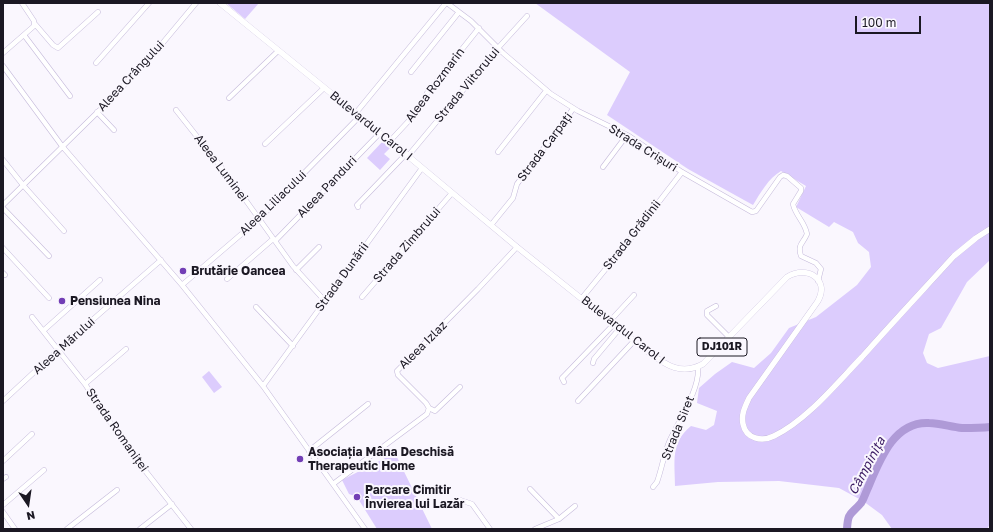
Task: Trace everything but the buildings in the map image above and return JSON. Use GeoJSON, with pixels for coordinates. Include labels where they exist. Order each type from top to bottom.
{"type":"FeatureCollection","features":[{"type":"Feature","properties":{"kind":"main road","name":"Bulevardul Carol I"},"geometry":{"type":"LineString","coordinates":[[220,3],[518,247],[620,328],[634,341],[670,366],[685,370],[698,367]]}},
{"type":"Feature","properties":{"kind":"main road"},"geometry":{"type":"LineString","coordinates":[[818,281],[821,292],[818,301],[746,405],[742,415],[743,423],[746,431],[753,438],[763,439],[774,436],[815,406],[954,256],[976,238],[990,229]]}},
{"type":"Feature","properties":{"kind":"main road","name":"DJ101R"},"geometry":{"type":"LineString","coordinates":[[698,367],[708,361],[787,277],[802,271],[811,274],[818,281]]}},
{"type":"Feature","properties":{"kind":"street"},"geometry":{"type":"LineString","coordinates":[[22,3],[35,24],[52,46],[58,48],[98,12]]}},
{"type":"Feature","properties":{"kind":"street"},"geometry":{"type":"LineString","coordinates":[[96,63],[149,3]]}},
{"type":"Feature","properties":{"kind":"street","name":"Aleea Crângului"},"geometry":{"type":"LineString","coordinates":[[3,205],[97,112],[161,45],[196,3]]}},
{"type":"Feature","properties":{"kind":"street","name":"Strada Crișuri"},"geometry":{"type":"LineString","coordinates":[[447,3],[479,28],[498,48],[546,91],[574,109],[627,135],[682,172],[753,212],[756,211],[780,177],[785,175],[801,188],[801,191],[792,204],[806,228],[807,234],[799,246],[800,252],[801,256],[819,266],[821,269],[818,281]]}},
{"type":"Feature","properties":{"kind":"street","name":"Aleea Liliacului"},"geometry":{"type":"LineString","coordinates":[[182,285],[258,219],[357,115],[447,3]]}},
{"type":"Feature","properties":{"kind":"street"},"geometry":{"type":"LineString","coordinates":[[411,72],[459,12]]}},
{"type":"Feature","properties":{"kind":"street","name":"Strada Viitorului"},"geometry":{"type":"LineString","coordinates":[[358,207],[357,205],[407,155],[527,16]]}},
{"type":"Feature","properties":{"kind":"street"},"geometry":{"type":"LineString","coordinates":[[3,53],[32,29],[35,24]]}},
{"type":"Feature","properties":{"kind":"street","name":"Aleea Rozmarin"},"geometry":{"type":"LineString","coordinates":[[390,141],[417,112],[427,93],[479,28]]}},
{"type":"Feature","properties":{"kind":"street"},"geometry":{"type":"LineString","coordinates":[[24,35],[70,96]]}},
{"type":"Feature","properties":{"kind":"street"},"geometry":{"type":"LineString","coordinates":[[229,98],[278,51]]}},
{"type":"Feature","properties":{"kind":"street"},"geometry":{"type":"LineString","coordinates":[[3,66],[62,146],[182,285],[263,386],[365,529]]}},
{"type":"Feature","properties":{"kind":"street"},"geometry":{"type":"LineString","coordinates":[[265,144],[324,88]]}},
{"type":"Feature","properties":{"kind":"street"},"geometry":{"type":"LineString","coordinates":[[498,152],[546,91]]}},
{"type":"Feature","properties":{"kind":"street","name":"Strada Carpați"},"geometry":{"type":"LineString","coordinates":[[491,225],[513,198],[517,184],[574,109]]}},
{"type":"Feature","properties":{"kind":"street","name":"Aleea Luminei"},"geometry":{"type":"LineString","coordinates":[[176,110],[229,177],[296,270],[325,301]]}},
{"type":"Feature","properties":{"kind":"street"},"geometry":{"type":"LineString","coordinates":[[97,112],[114,130]]}},
{"type":"Feature","properties":{"kind":"street","name":"Aleea Panduri"},"geometry":{"type":"LineString","coordinates":[[227,278],[274,240],[380,133]]}},
{"type":"Feature","properties":{"kind":"street"},"geometry":{"type":"LineString","coordinates":[[603,167],[627,135]]}},
{"type":"Feature","properties":{"kind":"street"},"geometry":{"type":"LineString","coordinates":[[3,160],[64,231]]}},
{"type":"Feature","properties":{"kind":"street","name":"Strada Dunării"},"geometry":{"type":"LineString","coordinates":[[263,386],[422,168]]}},
{"type":"Feature","properties":{"kind":"street","name":"Strada Grădinii"},"geometry":{"type":"LineString","coordinates":[[582,298],[682,172]]}},
{"type":"Feature","properties":{"kind":"street","name":"Strada Zimbrului"},"geometry":{"type":"LineString","coordinates":[[362,297],[452,193]]}},
{"type":"Feature","properties":{"kind":"street"},"geometry":{"type":"LineString","coordinates":[[3,208],[49,256]]}},
{"type":"Feature","properties":{"kind":"street"},"geometry":{"type":"LineString","coordinates":[[296,270],[318,247]]}},
{"type":"Feature","properties":{"kind":"street","name":"Aleea Izlaz"},"geometry":{"type":"LineString","coordinates":[[428,408],[426,404],[398,375],[397,371],[518,247]]}},
{"type":"Feature","properties":{"kind":"street"},"geometry":{"type":"LineString","coordinates":[[3,248],[49,298]]}},
{"type":"Feature","properties":{"kind":"street","name":"Aleea Mărului"},"geometry":{"type":"LineString","coordinates":[[3,401],[58,350],[161,260]]}},
{"type":"Feature","properties":{"kind":"street"},"geometry":{"type":"LineString","coordinates":[[43,330],[100,280]]}},
{"type":"Feature","properties":{"kind":"street"},"geometry":{"type":"LineString","coordinates":[[564,382],[562,378],[564,374],[612,322],[634,295]]}},
{"type":"Feature","properties":{"kind":"street"},"geometry":{"type":"LineString","coordinates":[[716,306],[707,311],[707,315],[730,338]]}},
{"type":"Feature","properties":{"kind":"street"},"geometry":{"type":"LineString","coordinates":[[256,307],[293,346]]}},
{"type":"Feature","properties":{"kind":"street","name":"Strada Romaniței"},"geometry":{"type":"LineString","coordinates":[[32,316],[85,384],[125,445],[191,529]]}},
{"type":"Feature","properties":{"kind":"street"},"geometry":{"type":"LineString","coordinates":[[593,363],[594,359],[620,328]]}},
{"type":"Feature","properties":{"kind":"street"},"geometry":{"type":"LineString","coordinates":[[578,401],[634,341]]}},
{"type":"Feature","properties":{"kind":"street"},"geometry":{"type":"LineString","coordinates":[[85,384],[126,349]]}},
{"type":"Feature","properties":{"kind":"street","name":"Strada Siret"},"geometry":{"type":"LineString","coordinates":[[652,487],[657,482],[671,438],[686,409],[699,373],[698,367]]}},
{"type":"Feature","properties":{"kind":"street"},"geometry":{"type":"LineString","coordinates":[[333,484],[427,414],[428,408],[435,411],[460,387]]}},
{"type":"Feature","properties":{"kind":"street"},"geometry":{"type":"LineString","coordinates":[[309,450],[368,404]]}},
{"type":"Feature","properties":{"kind":"street"},"geometry":{"type":"LineString","coordinates":[[3,461],[32,434]]}},
{"type":"Feature","properties":{"kind":"street"},"geometry":{"type":"LineString","coordinates":[[3,504],[44,470]]}},
{"type":"Feature","properties":{"kind":"street"},"geometry":{"type":"LineString","coordinates":[[530,489],[559,519]]}},
{"type":"Feature","properties":{"kind":"street"},"geometry":{"type":"LineString","coordinates":[[66,529],[117,490]]}},
{"type":"Feature","properties":{"kind":"street"},"geometry":{"type":"LineString","coordinates":[[457,499],[472,504],[490,529]]}},
{"type":"Feature","properties":{"kind":"street"},"geometry":{"type":"LineString","coordinates":[[140,529],[172,504]]}},
{"type":"Feature","properties":{"kind":"street"},"geometry":{"type":"LineString","coordinates":[[535,529],[559,519],[575,506]]}},
{"type":"Feature","properties":{"kind":"street"},"geometry":{"type":"LineString","coordinates":[[3,512],[15,529]]}},
{"type":"Feature","properties":{"kind":"shaded area"},"geometry":{"type":"Polygon","coordinates":[[[226,3],[259,3],[245,19],[226,3]]]}},
{"type":"Feature","properties":{"kind":"shaded area"},"geometry":{"type":"Polygon","coordinates":[[[535,3],[990,3],[990,260],[967,282],[941,328],[929,334],[923,353],[927,363],[938,368],[990,356],[990,524],[987,529],[892,529],[882,515],[863,501],[839,488],[779,481],[718,482],[675,486],[675,453],[684,432],[691,426],[706,430],[714,425],[717,411],[697,403],[699,388],[732,362],[754,368],[771,353],[789,328],[816,317],[857,285],[871,267],[869,252],[858,243],[853,232],[834,222],[829,227],[796,207],[806,186],[781,171],[769,182],[753,205],[688,169],[607,115],[630,72],[535,3]]]}},
{"type":"Feature","properties":{"kind":"shaded area"},"geometry":{"type":"Polygon","coordinates":[[[383,141],[390,148],[384,154],[390,159],[380,170],[367,158],[383,141]]]}},
{"type":"Feature","properties":{"kind":"shaded area"},"geometry":{"type":"Polygon","coordinates":[[[209,371],[222,387],[214,393],[202,377],[209,371]]]}},
{"type":"Feature","properties":{"kind":"shaded area"},"geometry":{"type":"Polygon","coordinates":[[[395,453],[432,529],[377,529],[357,497],[349,494],[342,480],[395,453]]]}},
{"type":"Feature","properties":{"kind":"waterway","name":"Câmpinița"},"geometry":{"type":"LineString","coordinates":[[847,529],[849,516],[862,501],[882,456],[889,445],[906,429],[916,424],[929,423],[962,428],[990,427]]}},
{"type":"Feature","properties":{"kind":"place","name":"Brutărie Oancea"},"geometry":{"type":"Point","coordinates":[183,271]}},
{"type":"Feature","properties":{"kind":"place","name":"Pensiunea Nina"},"geometry":{"type":"Point","coordinates":[62,301]}},
{"type":"Feature","properties":{"kind":"place","name":"Asociația Mâna Deschisă Therapeutic Home"},"geometry":{"type":"Point","coordinates":[300,459]}},
{"type":"Feature","properties":{"kind":"place","name":"Parcare Cimitir Învierea lui Lazăr"},"geometry":{"type":"Point","coordinates":[357,497]}}]}
